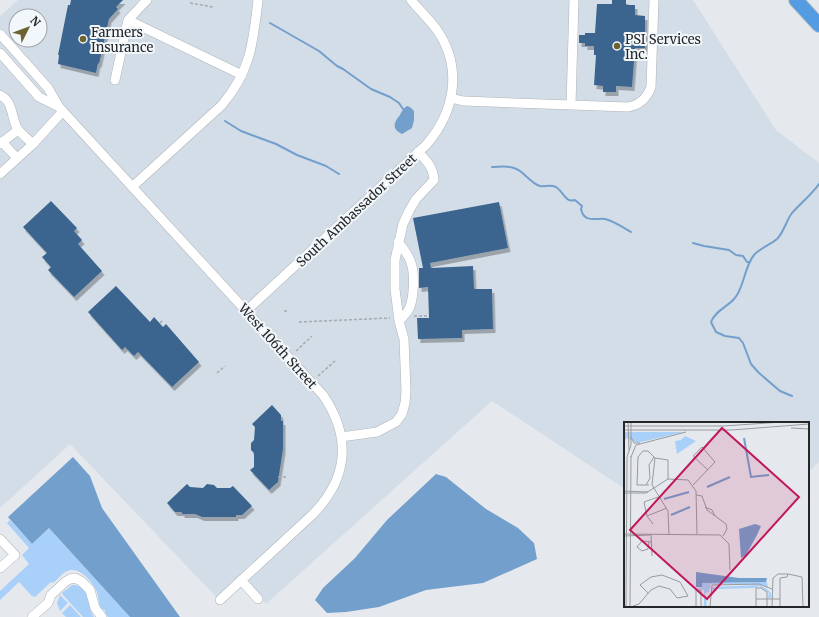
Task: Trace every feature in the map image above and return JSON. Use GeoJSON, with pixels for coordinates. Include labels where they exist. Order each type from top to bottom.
{"type":"FeatureCollection","features":[{"type":"Feature","properties":{"kind":"highway"},"geometry":{"type":"LineString","coordinates":[[796,0],[819,25]]}},
{"type":"Feature","properties":{"kind":"street"},"geometry":{"type":"LineString","coordinates":[[115,80],[128,20],[147,0]]}},
{"type":"Feature","properties":{"kind":"street"},"geometry":{"type":"LineString","coordinates":[[132,187],[222,105],[234,91],[250,58],[254,38],[258,0]]}},
{"type":"Feature","properties":{"kind":"street","name":"South Ambassador Street"},"geometry":{"type":"LineString","coordinates":[[246,311],[418,152],[439,129],[451,98],[453,76],[452,67],[443,41],[436,30],[411,0]]}},
{"type":"Feature","properties":{"kind":"street"},"geometry":{"type":"LineString","coordinates":[[571,105],[574,0]]}},
{"type":"Feature","properties":{"kind":"street"},"geometry":{"type":"LineString","coordinates":[[451,98],[463,101],[628,107],[638,104],[646,98],[651,87],[654,0]]}},
{"type":"Feature","properties":{"kind":"street"},"geometry":{"type":"LineString","coordinates":[[128,20],[242,75]]}},
{"type":"Feature","properties":{"kind":"street","name":"West 106th Street"},"geometry":{"type":"LineString","coordinates":[[0,34],[48,88],[61,109],[323,395],[336,417],[342,444],[340,469],[331,493],[312,515],[220,600]]}},
{"type":"Feature","properties":{"kind":"street","name":"West 106th Street"},"geometry":{"type":"LineString","coordinates":[[0,53],[39,97],[61,109]]}},
{"type":"Feature","properties":{"kind":"street"},"geometry":{"type":"LineString","coordinates":[[0,95],[10,104],[13,118],[18,130],[33,144]]}},
{"type":"Feature","properties":{"kind":"street"},"geometry":{"type":"LineString","coordinates":[[0,174],[33,144],[61,109]]}},
{"type":"Feature","properties":{"kind":"street"},"geometry":{"type":"LineString","coordinates":[[17,158],[1,143],[18,130]]}},
{"type":"Feature","properties":{"kind":"street"},"geometry":{"type":"LineString","coordinates":[[341,436],[377,432],[396,422],[402,414],[405,403],[404,340],[397,320],[394,274],[398,242],[403,224],[416,199],[434,180],[433,172],[428,163],[418,152]]}},
{"type":"Feature","properties":{"kind":"street"},"geometry":{"type":"LineString","coordinates":[[397,320],[409,310],[412,300],[413,282],[412,264],[406,252],[398,242]]}},
{"type":"Feature","properties":{"kind":"street"},"geometry":{"type":"LineString","coordinates":[[0,539],[15,555],[0,568]]}},
{"type":"Feature","properties":{"kind":"street"},"geometry":{"type":"LineString","coordinates":[[32,617],[48,603],[51,596],[65,582],[75,578],[81,581],[90,590],[95,608],[102,617]]}},
{"type":"Feature","properties":{"kind":"street"},"geometry":{"type":"LineString","coordinates":[[241,580],[258,599]]}},
{"type":"Feature","properties":{"kind":"path"},"geometry":{"type":"LineString","coordinates":[[190,3],[213,7]]}},
{"type":"Feature","properties":{"kind":"path"},"geometry":{"type":"LineString","coordinates":[[284,311],[290,311]]}},
{"type":"Feature","properties":{"kind":"path"},"geometry":{"type":"LineString","coordinates":[[408,316],[429,316]]}},
{"type":"Feature","properties":{"kind":"path"},"geometry":{"type":"LineString","coordinates":[[160,323],[163,320]]}},
{"type":"Feature","properties":{"kind":"path"},"geometry":{"type":"LineString","coordinates":[[299,322],[397,320]]}},
{"type":"Feature","properties":{"kind":"path"},"geometry":{"type":"LineString","coordinates":[[296,351],[312,336]]}},
{"type":"Feature","properties":{"kind":"path"},"geometry":{"type":"LineString","coordinates":[[318,376],[335,361]]}},
{"type":"Feature","properties":{"kind":"path"},"geometry":{"type":"LineString","coordinates":[[217,373],[226,366]]}},
{"type":"Feature","properties":{"kind":"path"},"geometry":{"type":"LineString","coordinates":[[278,477],[287,477]]}},
{"type":"Feature","properties":{"kind":"shaded area"},"geometry":{"type":"Polygon","coordinates":[[[18,0],[693,0],[776,130],[819,163],[819,462],[809,471],[809,422],[624,422],[624,488],[492,401],[266,604],[244,581],[221,602],[70,444],[0,508],[0,16],[8,9],[8,48],[48,48],[48,8],[9,8],[18,0]]]}},
{"type":"Feature","properties":{"kind":"shaded area"},"geometry":{"type":"Polygon","coordinates":[[[407,106],[414,111],[414,120],[412,128],[402,134],[396,130],[395,123],[404,108],[407,106]]]}},
{"type":"Feature","properties":{"kind":"shaded area"},"geometry":{"type":"Polygon","coordinates":[[[73,457],[90,476],[102,508],[180,617],[130,617],[49,528],[32,544],[8,517],[73,457]]]}},
{"type":"Feature","properties":{"kind":"shaded area"},"geometry":{"type":"Polygon","coordinates":[[[436,474],[446,477],[486,509],[518,528],[534,543],[537,559],[483,583],[426,590],[379,607],[327,613],[315,600],[323,588],[355,558],[387,520],[436,474]]]}},
{"type":"Feature","properties":{"kind":"shaded area"},"geometry":{"type":"Polygon","coordinates":[[[10,520],[32,544],[49,528],[130,617],[108,617],[104,609],[102,610],[99,604],[97,592],[92,583],[84,575],[75,570],[65,572],[53,583],[51,582],[35,597],[32,596],[19,582],[0,600],[0,591],[29,564],[22,555],[29,548],[7,523],[10,520]]]}},
{"type":"Feature","properties":{"kind":"shaded area"},"geometry":{"type":"Polygon","coordinates":[[[72,585],[82,588],[85,592],[94,617],[83,617],[63,595],[62,593],[72,585]]]}},
{"type":"Feature","properties":{"kind":"shaded area"},"geometry":{"type":"Polygon","coordinates":[[[60,595],[68,603],[60,611],[57,603],[60,595]]]}},
{"type":"Feature","properties":{"kind":"shaded area"},"geometry":{"type":"Polygon","coordinates":[[[70,605],[81,617],[66,617],[62,613],[70,605]]]}},
{"type":"Feature","properties":{"kind":"building","name":"Farmers Insurance"},"geometry":{"type":"Polygon","coordinates":[[[71,0],[123,0],[116,7],[118,9],[109,19],[96,73],[58,64],[58,55],[68,5],[70,5],[71,0]]]}},
{"type":"Feature","properties":{"kind":"building","name":"PSI Services Inc."},"geometry":{"type":"Polygon","coordinates":[[[612,0],[626,0],[626,5],[635,5],[635,15],[645,16],[645,48],[635,48],[632,87],[616,86],[616,92],[603,92],[603,86],[594,85],[596,55],[594,55],[594,46],[585,46],[585,43],[579,43],[579,35],[585,35],[585,33],[595,33],[597,4],[612,4],[612,0]]]}},
{"type":"Feature","properties":{"kind":"building"},"geometry":{"type":"Polygon","coordinates":[[[51,201],[77,228],[74,231],[82,240],[78,244],[102,271],[74,297],[48,270],[51,267],[42,257],[47,253],[23,227],[51,201]]]}},
{"type":"Feature","properties":{"kind":"building"},"geometry":{"type":"Polygon","coordinates":[[[499,202],[508,248],[430,263],[431,268],[473,266],[474,289],[492,289],[493,329],[462,330],[462,338],[418,339],[417,318],[429,318],[428,287],[419,288],[419,268],[423,268],[413,218],[499,202]]]}},
{"type":"Feature","properties":{"kind":"building"},"geometry":{"type":"Polygon","coordinates":[[[116,286],[150,322],[154,317],[163,327],[166,324],[199,362],[172,387],[138,352],[134,356],[125,347],[122,350],[88,312],[116,286]]]}},
{"type":"Feature","properties":{"kind":"building"},"geometry":{"type":"Polygon","coordinates":[[[272,405],[281,415],[281,421],[283,421],[283,449],[278,482],[269,490],[250,470],[254,467],[254,453],[251,450],[251,443],[254,440],[255,427],[252,424],[272,405]]]}},
{"type":"Feature","properties":{"kind":"building"},"geometry":{"type":"Polygon","coordinates":[[[187,484],[190,487],[203,488],[207,484],[214,485],[217,488],[230,488],[233,486],[252,506],[242,515],[236,515],[236,517],[202,517],[195,514],[182,514],[182,512],[175,512],[167,503],[187,484]]]}},
{"type":"Feature","properties":{"kind":"waterway"},"geometry":{"type":"LineString","coordinates":[[270,23],[319,51],[337,66],[371,89],[390,97],[399,103],[403,109]]}},
{"type":"Feature","properties":{"kind":"waterway"},"geometry":{"type":"LineString","coordinates":[[225,121],[241,131],[276,144],[297,155],[326,166],[339,174]]}},
{"type":"Feature","properties":{"kind":"waterway"},"geometry":{"type":"LineString","coordinates":[[492,167],[511,167],[517,169],[540,186],[556,187],[566,198],[569,200],[575,200],[582,206],[582,213],[587,218],[605,219],[631,232]]}},
{"type":"Feature","properties":{"kind":"waterway"},"geometry":{"type":"LineString","coordinates":[[792,396],[780,391],[759,373],[751,364],[743,343],[739,338],[725,336],[716,332],[711,322],[715,315],[737,295],[748,266],[754,255],[759,250],[777,239],[792,213],[819,184]]}},
{"type":"Feature","properties":{"kind":"waterway"},"geometry":{"type":"LineString","coordinates":[[693,243],[729,250],[736,255],[743,256],[747,262],[750,262]]}},
{"type":"Feature","properties":{"kind":"place","name":"Farmers Insurance"},"geometry":{"type":"Point","coordinates":[83,39]}},
{"type":"Feature","properties":{"kind":"place","name":"PSI Services Inc."},"geometry":{"type":"Point","coordinates":[617,46]}}]}
